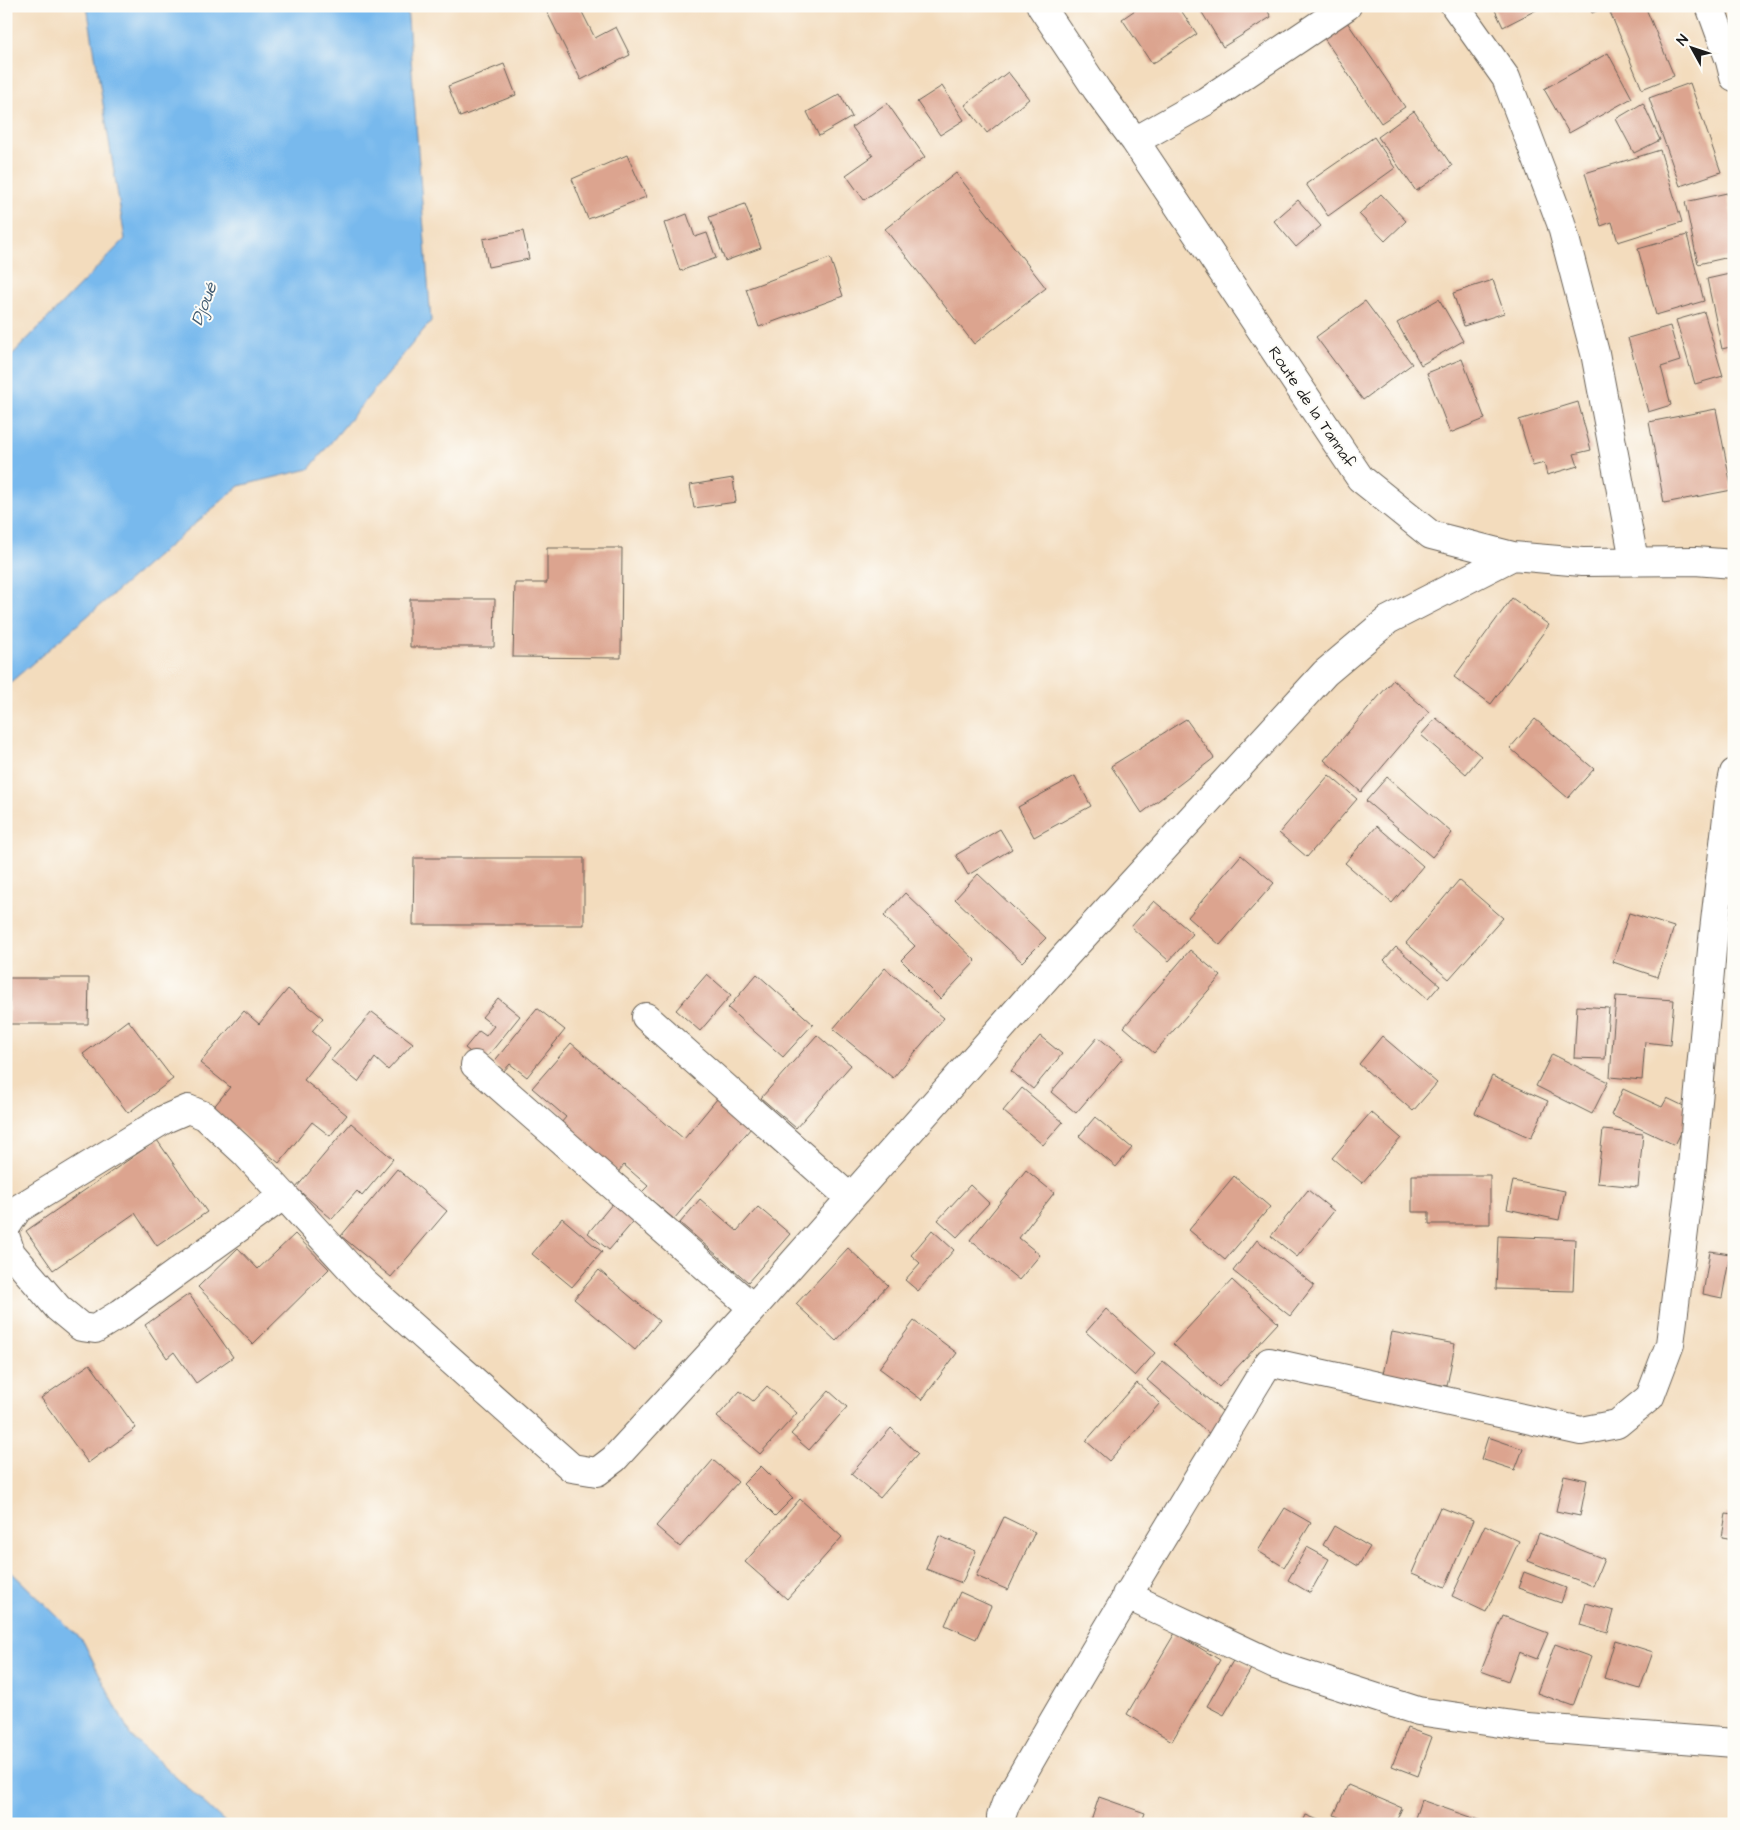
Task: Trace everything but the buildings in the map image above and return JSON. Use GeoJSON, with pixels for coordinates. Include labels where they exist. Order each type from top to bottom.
{"type":"FeatureCollection","features":[{"type":"Feature","properties":{"kind":"street","name":"Route de la Tannaf"},"geometry":{"type":"LineString","coordinates":[[1041,6],[1360,478],[1431,535],[1513,556],[1582,562],[1634,560],[1734,564]]}},
{"type":"Feature","properties":{"kind":"street"},"geometry":{"type":"LineString","coordinates":[[1134,141],[1206,101],[1347,6]]}},
{"type":"Feature","properties":{"kind":"street"},"geometry":{"type":"LineString","coordinates":[[1455,6],[1506,78],[1561,223],[1595,353],[1634,560]]}},
{"type":"Feature","properties":{"kind":"street"},"geometry":{"type":"LineString","coordinates":[[1710,6],[1730,61],[1734,78]]}},
{"type":"Feature","properties":{"kind":"street"},"geometry":{"type":"LineString","coordinates":[[6,1227],[18,1209],[166,1119],[188,1109],[204,1116],[245,1153],[363,1282],[572,1468],[597,1472],[614,1459],[753,1308],[1067,954],[1325,673],[1388,620],[1513,556]]}},
{"type":"Feature","properties":{"kind":"street"},"geometry":{"type":"LineString","coordinates":[[1002,1824],[1001,1817],[1006,1803],[1126,1595],[1269,1362],[1581,1431],[1617,1424],[1650,1397],[1670,1344],[1692,1166],[1712,949],[1730,791],[1734,773]]}},
{"type":"Feature","properties":{"kind":"street"},"geometry":{"type":"LineString","coordinates":[[646,1017],[850,1198]]}},
{"type":"Feature","properties":{"kind":"street"},"geometry":{"type":"LineString","coordinates":[[475,1065],[753,1308]]}},
{"type":"Feature","properties":{"kind":"street"},"geometry":{"type":"LineString","coordinates":[[6,1238],[11,1253],[58,1308],[81,1327],[95,1329],[121,1314],[284,1195]]}},
{"type":"Feature","properties":{"kind":"street"},"geometry":{"type":"LineString","coordinates":[[1126,1595],[1275,1665],[1418,1711],[1527,1727],[1734,1743]]}},
{"type":"Feature","properties":{"kind":"water","name":"Djoué"},"geometry":{"type":"Polygon","coordinates":[[[87,6],[407,6],[431,321],[309,469],[239,486],[6,686],[6,361],[125,239],[87,6]]]}},
{"type":"Feature","properties":{"kind":"water"},"geometry":{"type":"Polygon","coordinates":[[[6,1567],[83,1641],[130,1735],[227,1824],[6,1824],[6,1567]]]}}]}
